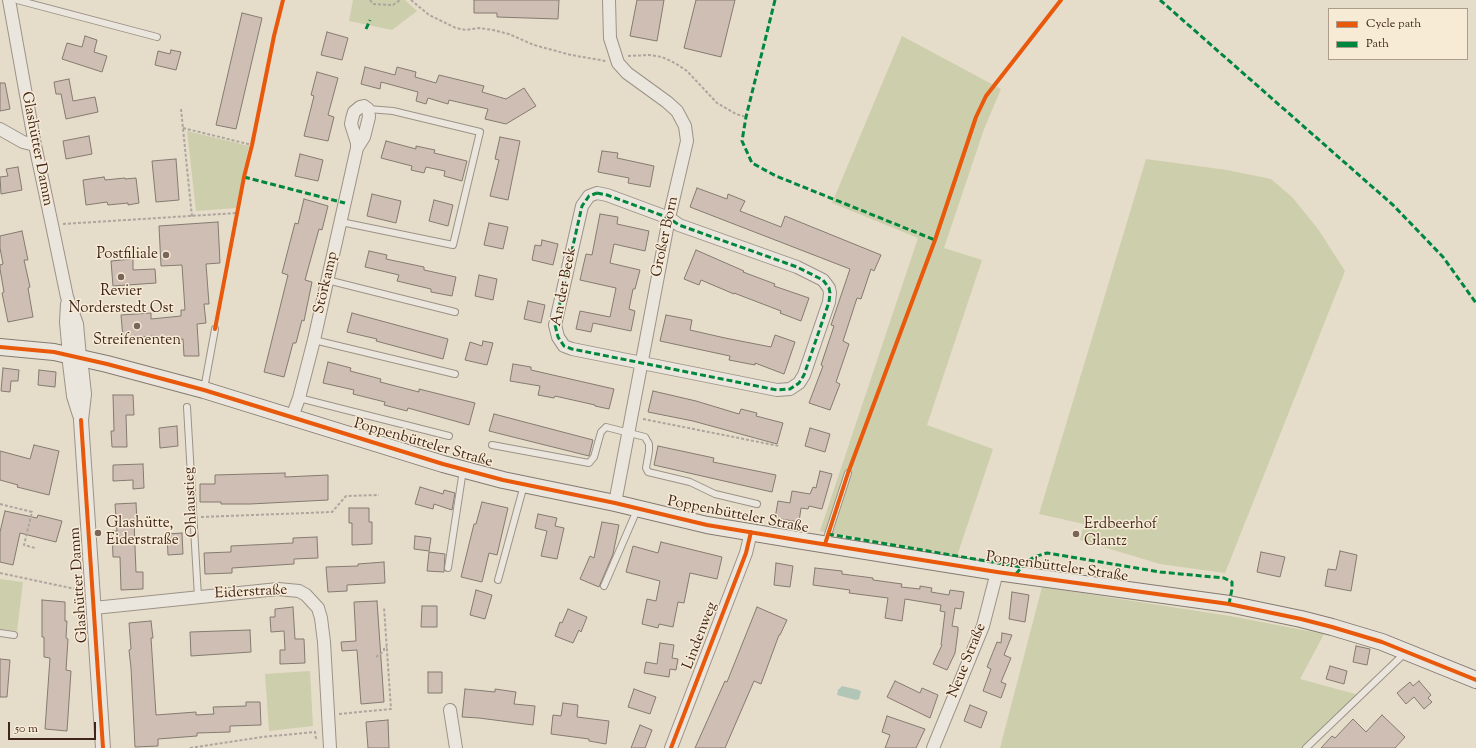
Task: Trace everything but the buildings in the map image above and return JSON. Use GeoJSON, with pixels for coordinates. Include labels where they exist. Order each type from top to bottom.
{"type":"FeatureCollection","features":[{"type":"Feature","properties":{"kind":"main road","name":"Poppenbütteler Straße"},"geometry":{"type":"LineString","coordinates":[[0,347],[74,356],[204,390],[463,470],[524,485],[615,503],[707,524],[997,572],[1229,604],[1332,627],[1370,638],[1476,680]]}},
{"type":"Feature","properties":{"kind":"street","name":"Glashütter Damm"},"geometry":{"type":"LineString","coordinates":[[9,0],[35,145],[67,297],[66,322],[74,356],[76,406],[81,420],[104,748]]}},
{"type":"Feature","properties":{"kind":"street","name":"Großer Born"},"geometry":{"type":"LineString","coordinates":[[609,0],[610,38],[616,59],[623,70],[667,102],[677,112],[685,126],[687,141],[669,218],[642,363],[634,434],[615,503]]}},
{"type":"Feature","properties":{"kind":"street","name":"Störkamp"},"geometry":{"type":"LineString","coordinates":[[292,417],[299,398],[314,340],[357,148],[351,124],[353,115],[354,112],[360,107],[366,107],[368,109]]}},
{"type":"Feature","properties":{"kind":"street"},"geometry":{"type":"LineString","coordinates":[[0,129],[23,142],[35,145]]}},
{"type":"Feature","properties":{"kind":"street","name":"An der Beek"},"geometry":{"type":"LineString","coordinates":[[597,193],[607,195],[669,218],[679,225],[797,267],[811,273],[826,284],[829,288],[830,298],[804,375],[799,383],[790,389],[777,390],[569,348],[560,342],[555,325],[582,206],[589,196],[597,193]]}},
{"type":"Feature","properties":{"kind":"street","name":"Lindenweg"},"geometry":{"type":"LineString","coordinates":[[671,748],[746,553],[751,532]]}},
{"type":"Feature","properties":{"kind":"street","name":"Neue Straße"},"geometry":{"type":"LineString","coordinates":[[933,748],[984,626],[997,572]]}},
{"type":"Feature","properties":{"kind":"street","name":"Eiderstraße"},"geometry":{"type":"LineString","coordinates":[[94,608],[278,589],[299,591],[311,600],[318,608],[321,618],[324,642],[329,744]]}},
{"type":"Feature","properties":{"kind":"street"},"geometry":{"type":"LineString","coordinates":[[450,710],[456,748]]}},
{"type":"Feature","properties":{"kind":"lane"},"geometry":{"type":"LineString","coordinates":[[18,0],[157,37]]}},
{"type":"Feature","properties":{"kind":"lane"},"geometry":{"type":"LineString","coordinates":[[341,222],[453,245],[480,132],[393,111],[368,109]]}},
{"type":"Feature","properties":{"kind":"lane"},"geometry":{"type":"LineString","coordinates":[[327,280],[456,312]]}},
{"type":"Feature","properties":{"kind":"lane"},"geometry":{"type":"LineString","coordinates":[[204,390],[215,329]]}},
{"type":"Feature","properties":{"kind":"lane"},"geometry":{"type":"LineString","coordinates":[[314,340],[455,374]]}},
{"type":"Feature","properties":{"kind":"lane"},"geometry":{"type":"LineString","coordinates":[[299,398],[450,436]]}},
{"type":"Feature","properties":{"kind":"lane","name":"Ohlaustieg"},"geometry":{"type":"LineString","coordinates":[[187,407],[198,597]]}},
{"type":"Feature","properties":{"kind":"lane"},"geometry":{"type":"LineString","coordinates":[[492,445],[589,463],[594,457],[601,432],[606,427],[645,437],[649,444],[646,468],[648,472],[690,482],[715,494],[757,504]]}},
{"type":"Feature","properties":{"kind":"lane"},"geometry":{"type":"LineString","coordinates":[[448,568],[463,470]]}},
{"type":"Feature","properties":{"kind":"lane"},"geometry":{"type":"LineString","coordinates":[[825,544],[848,473]]}},
{"type":"Feature","properties":{"kind":"lane"},"geometry":{"type":"LineString","coordinates":[[498,580],[524,485]]}},
{"type":"Feature","properties":{"kind":"lane"},"geometry":{"type":"LineString","coordinates":[[604,586],[638,508]]}},
{"type":"Feature","properties":{"kind":"lane"},"geometry":{"type":"LineString","coordinates":[[0,632],[14,635]]}},
{"type":"Feature","properties":{"kind":"lane"},"geometry":{"type":"LineString","coordinates":[[1306,748],[1407,652]]}},
{"type":"Feature","properties":{"kind":"path"},"geometry":{"type":"LineString","coordinates":[[215,329],[237,213],[282,0]]}},
{"type":"Feature","properties":{"kind":"path"},"geometry":{"type":"LineString","coordinates":[[370,0],[374,4],[393,5],[400,0]]}},
{"type":"Feature","properties":{"kind":"path"},"geometry":{"type":"LineString","coordinates":[[411,0],[429,16],[456,28],[466,30],[479,28],[493,30],[509,34],[534,45],[571,55],[605,61],[631,56],[649,55],[662,57],[687,71],[717,103],[736,114],[746,117]]}},
{"type":"Feature","properties":{"kind":"path"},"geometry":{"type":"LineString","coordinates":[[181,110],[192,217]]}},
{"type":"Feature","properties":{"kind":"path"},"geometry":{"type":"LineString","coordinates":[[183,128],[252,145]]}},
{"type":"Feature","properties":{"kind":"path"},"geometry":{"type":"LineString","coordinates":[[52,225],[237,213]]}},
{"type":"Feature","properties":{"kind":"path"},"geometry":{"type":"LineString","coordinates":[[634,434],[643,419],[779,446]]}},
{"type":"Feature","properties":{"kind":"path"},"geometry":{"type":"LineString","coordinates":[[193,517],[332,512],[346,496],[379,495]]}},
{"type":"Feature","properties":{"kind":"path"},"geometry":{"type":"LineString","coordinates":[[0,504],[32,512],[24,545],[35,548]]}},
{"type":"Feature","properties":{"kind":"path"},"geometry":{"type":"LineString","coordinates":[[0,573],[93,593]]}},
{"type":"Feature","properties":{"kind":"path"},"geometry":{"type":"LineString","coordinates":[[327,715],[391,709],[384,607]]}},
{"type":"Feature","properties":{"kind":"path"},"geometry":{"type":"LineString","coordinates":[[376,657],[384,651],[384,648],[387,647]]}},
{"type":"Feature","properties":{"kind":"path"},"geometry":{"type":"LineString","coordinates":[[190,748],[262,737],[315,732],[316,739],[329,744]]}},
{"type":"Feature","properties":{"kind":"green space"},"geometry":{"type":"Polygon","coordinates":[[[353,0],[405,0],[417,11],[392,30],[349,21],[353,0]]]}},
{"type":"Feature","properties":{"kind":"green space"},"geometry":{"type":"Polygon","coordinates":[[[902,36],[1001,89],[984,129],[944,248],[982,260],[927,425],[993,449],[957,556],[820,531],[918,238],[832,203],[902,36]]]}},
{"type":"Feature","properties":{"kind":"green space"},"geometry":{"type":"Polygon","coordinates":[[[187,131],[249,146],[236,208],[196,211],[187,131]]]}},
{"type":"Feature","properties":{"kind":"green space"},"geometry":{"type":"Polygon","coordinates":[[[1146,159],[1227,170],[1271,179],[1292,197],[1318,229],[1345,271],[1225,573],[1160,564],[1080,540],[1084,524],[1039,514],[1146,159]]]}},
{"type":"Feature","properties":{"kind":"green space"},"geometry":{"type":"Polygon","coordinates":[[[0,579],[23,582],[17,631],[0,629],[0,579]]]}},
{"type":"Feature","properties":{"kind":"green space"},"geometry":{"type":"Polygon","coordinates":[[[1042,587],[1230,616],[1324,634],[1300,679],[1359,695],[1302,748],[1000,748],[1042,587]]]}},
{"type":"Feature","properties":{"kind":"green space"},"geometry":{"type":"Polygon","coordinates":[[[310,671],[313,726],[269,731],[265,674],[310,671]]]}},
{"type":"Feature","properties":{"kind":"shaded area"},"geometry":{"type":"Polygon","coordinates":[[[842,686],[859,690],[861,692],[859,699],[856,700],[837,695],[838,690],[842,686]]]}},
{"type":"Feature","properties":{"kind":"marked path"},"geometry":{"type":"LineString","coordinates":[[775,0],[746,117],[742,141],[752,163],[776,176],[935,240]]}},
{"type":"Feature","properties":{"kind":"marked path"},"geometry":{"type":"LineString","coordinates":[[1160,0],[1393,205],[1443,257],[1476,303]]}},
{"type":"Feature","properties":{"kind":"marked path"},"geometry":{"type":"LineString","coordinates":[[366,29],[370,20]]}},
{"type":"Feature","properties":{"kind":"marked path"},"geometry":{"type":"LineString","coordinates":[[244,177],[345,203]]}},
{"type":"Feature","properties":{"kind":"marked path"},"geometry":{"type":"LineString","coordinates":[[597,193],[607,195],[669,218],[679,225],[797,267],[823,280],[829,288],[829,302],[804,375],[799,383],[790,389],[777,390],[572,349],[564,346],[558,337],[555,325],[582,206],[589,196],[597,193]]}},
{"type":"Feature","properties":{"kind":"marked path"},"geometry":{"type":"LineString","coordinates":[[828,534],[1022,567]]}},
{"type":"Feature","properties":{"kind":"marked path"},"geometry":{"type":"LineString","coordinates":[[1016,574],[1024,564],[1034,557],[1047,553],[1160,572],[1224,578],[1232,582],[1229,604]]}},
{"type":"Feature","properties":{"kind":"cycle path"},"geometry":{"type":"LineString","coordinates":[[215,329],[244,177],[283,0]]}},
{"type":"Feature","properties":{"kind":"cycle path"},"geometry":{"type":"LineString","coordinates":[[825,544],[848,473],[935,240],[976,117],[986,96],[1061,0]]}},
{"type":"Feature","properties":{"kind":"cycle path"},"geometry":{"type":"LineString","coordinates":[[0,347],[54,352],[107,364],[204,390],[443,464],[503,480],[615,503],[707,525],[997,572],[1229,604],[1301,619],[1382,642],[1476,680]]}},
{"type":"Feature","properties":{"kind":"cycle path"},"geometry":{"type":"LineString","coordinates":[[81,420],[103,748]]}},
{"type":"Feature","properties":{"kind":"cycle path"},"geometry":{"type":"LineString","coordinates":[[671,748],[746,553],[751,532]]}},
{"type":"Feature","properties":{"kind":"place","name":"Postfiliale"},"geometry":{"type":"Point","coordinates":[166,255]}},
{"type":"Feature","properties":{"kind":"place","name":"Revier Norderstedt Ost"},"geometry":{"type":"Point","coordinates":[121,277]}},
{"type":"Feature","properties":{"kind":"place","name":"Streifenenten"},"geometry":{"type":"Point","coordinates":[137,326]}},
{"type":"Feature","properties":{"kind":"place","name":"Glashütte, Eiderstraße"},"geometry":{"type":"Point","coordinates":[98,533]}},
{"type":"Feature","properties":{"kind":"place","name":"Erdbeerhof Glantz"},"geometry":{"type":"Point","coordinates":[1076,534]}}]}
